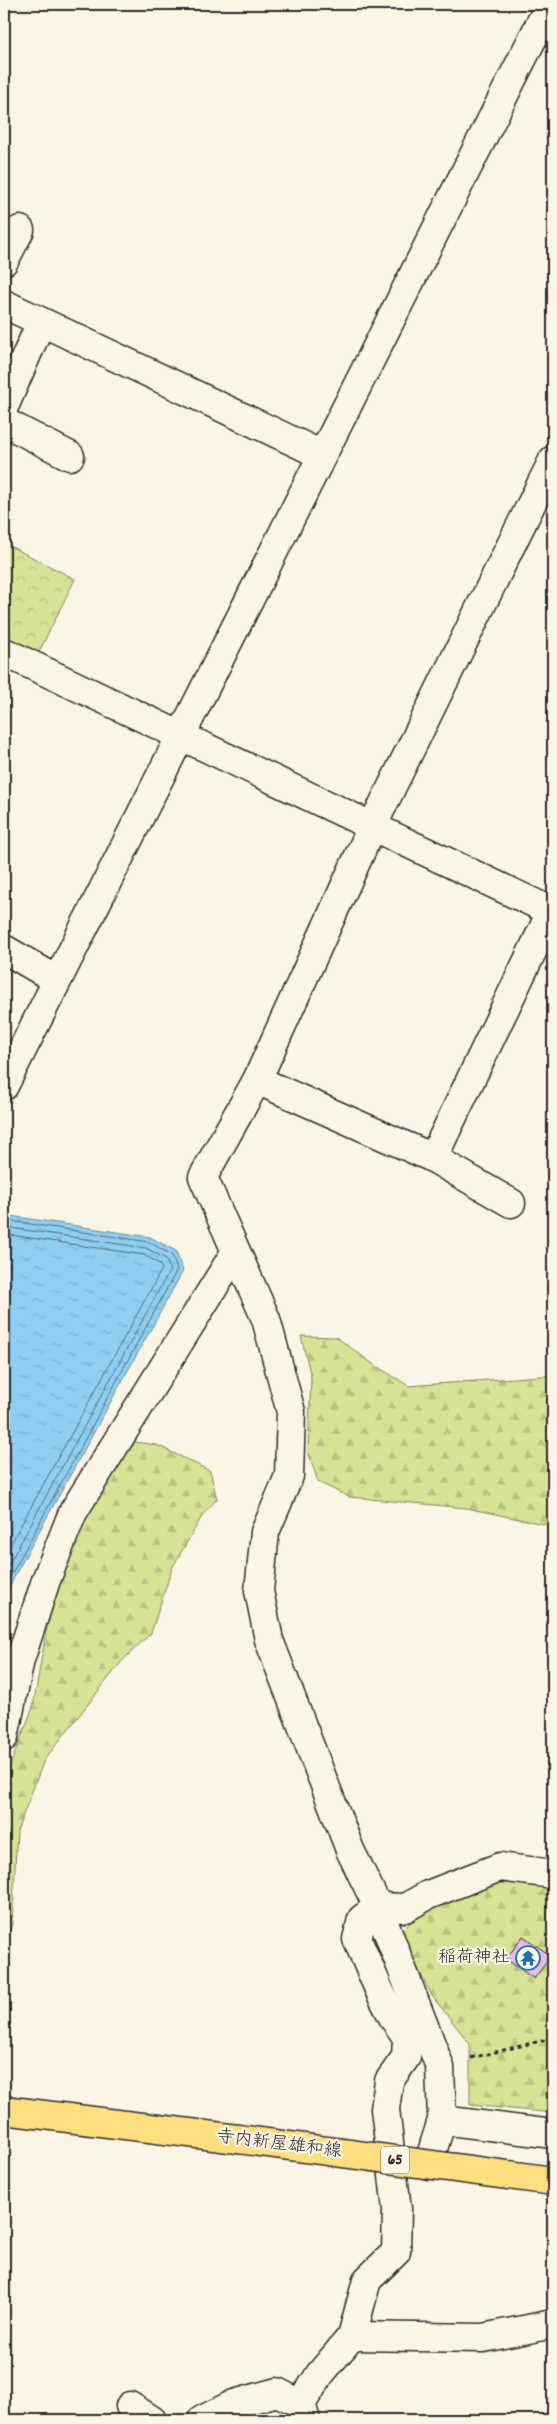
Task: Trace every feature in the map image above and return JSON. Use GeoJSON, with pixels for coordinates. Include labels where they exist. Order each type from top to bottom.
{"type":"FeatureCollection","features":[{"type":"Feature","properties":{"kind":"main road","name":"寺内新屋雄和線"},"geometry":{"type":"LineString","coordinates":[[4,2110],[553,2181]]}},
{"type":"Feature","properties":{"kind":"street"},"geometry":{"type":"LineString","coordinates":[[4,1086],[546,8]]}},
{"type":"Feature","properties":{"kind":"street"},"geometry":{"type":"LineString","coordinates":[[4,261],[20,230]]}},
{"type":"Feature","properties":{"kind":"street"},"geometry":{"type":"LineString","coordinates":[[4,304],[322,456]]}},
{"type":"Feature","properties":{"kind":"street"},"geometry":{"type":"LineString","coordinates":[[4,407],[41,322]]}},
{"type":"Feature","properties":{"kind":"street"},"geometry":{"type":"LineString","coordinates":[[4,422],[70,456]]}},
{"type":"Feature","properties":{"kind":"street"},"geometry":{"type":"LineString","coordinates":[[428,2164],[442,2120],[440,2067],[378,1908],[350,1850],[269,1640],[259,1591],[265,1532],[288,1476],[291,1412],[266,1319],[235,1253],[203,1177],[256,1080],[372,827],[553,460]]}},
{"type":"Feature","properties":{"kind":"street"},"geometry":{"type":"LineString","coordinates":[[4,652],[180,737],[553,910],[433,1158]]}},
{"type":"Feature","properties":{"kind":"street"},"geometry":{"type":"LineString","coordinates":[[4,949],[57,980]]}},
{"type":"Feature","properties":{"kind":"street"},"geometry":{"type":"LineString","coordinates":[[256,1080],[433,1158],[512,1203]]}},
{"type":"Feature","properties":{"kind":"street"},"geometry":{"type":"LineString","coordinates":[[4,1738],[20,1660],[46,1580],[73,1512],[235,1253]]}},
{"type":"Feature","properties":{"kind":"street"},"geometry":{"type":"LineString","coordinates":[[202,2420],[234,2404],[277,2392],[303,2412],[320,2374],[352,2336],[367,2280],[396,2252],[397,2209],[385,2109],[389,2081],[406,2058],[407,2037],[385,2002],[357,1939],[362,1919],[378,1908],[406,1908],[428,1895],[500,1867],[553,1874]]}},
{"type":"Feature","properties":{"kind":"street"},"geometry":{"type":"LineString","coordinates":[[442,2120],[553,2134]]}},
{"type":"Feature","properties":{"kind":"street"},"geometry":{"type":"LineString","coordinates":[[352,2336],[483,2338],[553,2324]]}},
{"type":"Feature","properties":{"kind":"path"},"geometry":{"type":"LineString","coordinates":[[549,1970],[553,1973]]}},
{"type":"Feature","properties":{"kind":"path"},"geometry":{"type":"LineString","coordinates":[[468,2058],[553,2038]]}},
{"type":"Feature","properties":{"kind":"green space"},"geometry":{"type":"Polygon","coordinates":[[[4,543],[75,579],[37,656],[4,639],[4,543]]]}},
{"type":"Feature","properties":{"kind":"green space"},"geometry":{"type":"Polygon","coordinates":[[[301,1336],[336,1337],[373,1364],[409,1386],[553,1375],[553,1526],[466,1508],[349,1497],[318,1482],[308,1451],[311,1377],[301,1336]]]}},
{"type":"Feature","properties":{"kind":"green space"},"geometry":{"type":"Polygon","coordinates":[[[135,1442],[157,1445],[210,1471],[217,1499],[204,1513],[172,1568],[151,1633],[122,1661],[44,1760],[17,1831],[12,1924],[4,1945],[4,1781],[33,1707],[49,1615],[83,1519],[135,1442]]]}},
{"type":"Feature","properties":{"kind":"green space"},"geometry":{"type":"Polygon","coordinates":[[[499,1881],[553,1883],[553,2113],[470,2105],[470,2044],[432,1996],[400,1933],[433,1900],[499,1881]]]}},
{"type":"Feature","properties":{"kind":"water"},"geometry":{"type":"Polygon","coordinates":[[[4,1215],[150,1237],[176,1251],[183,1271],[15,1575],[4,1601],[4,1215]]]}},
{"type":"Feature","properties":{"kind":"building","name":"稲荷神社"},"geometry":{"type":"Polygon","coordinates":[[[523,1936],[551,1956],[534,1979],[506,1959],[523,1936]]]}},
{"type":"Feature","properties":{"kind":"place","name":"稲荷神社"},"geometry":{"type":"Point","coordinates":[528,1958]}}]}
